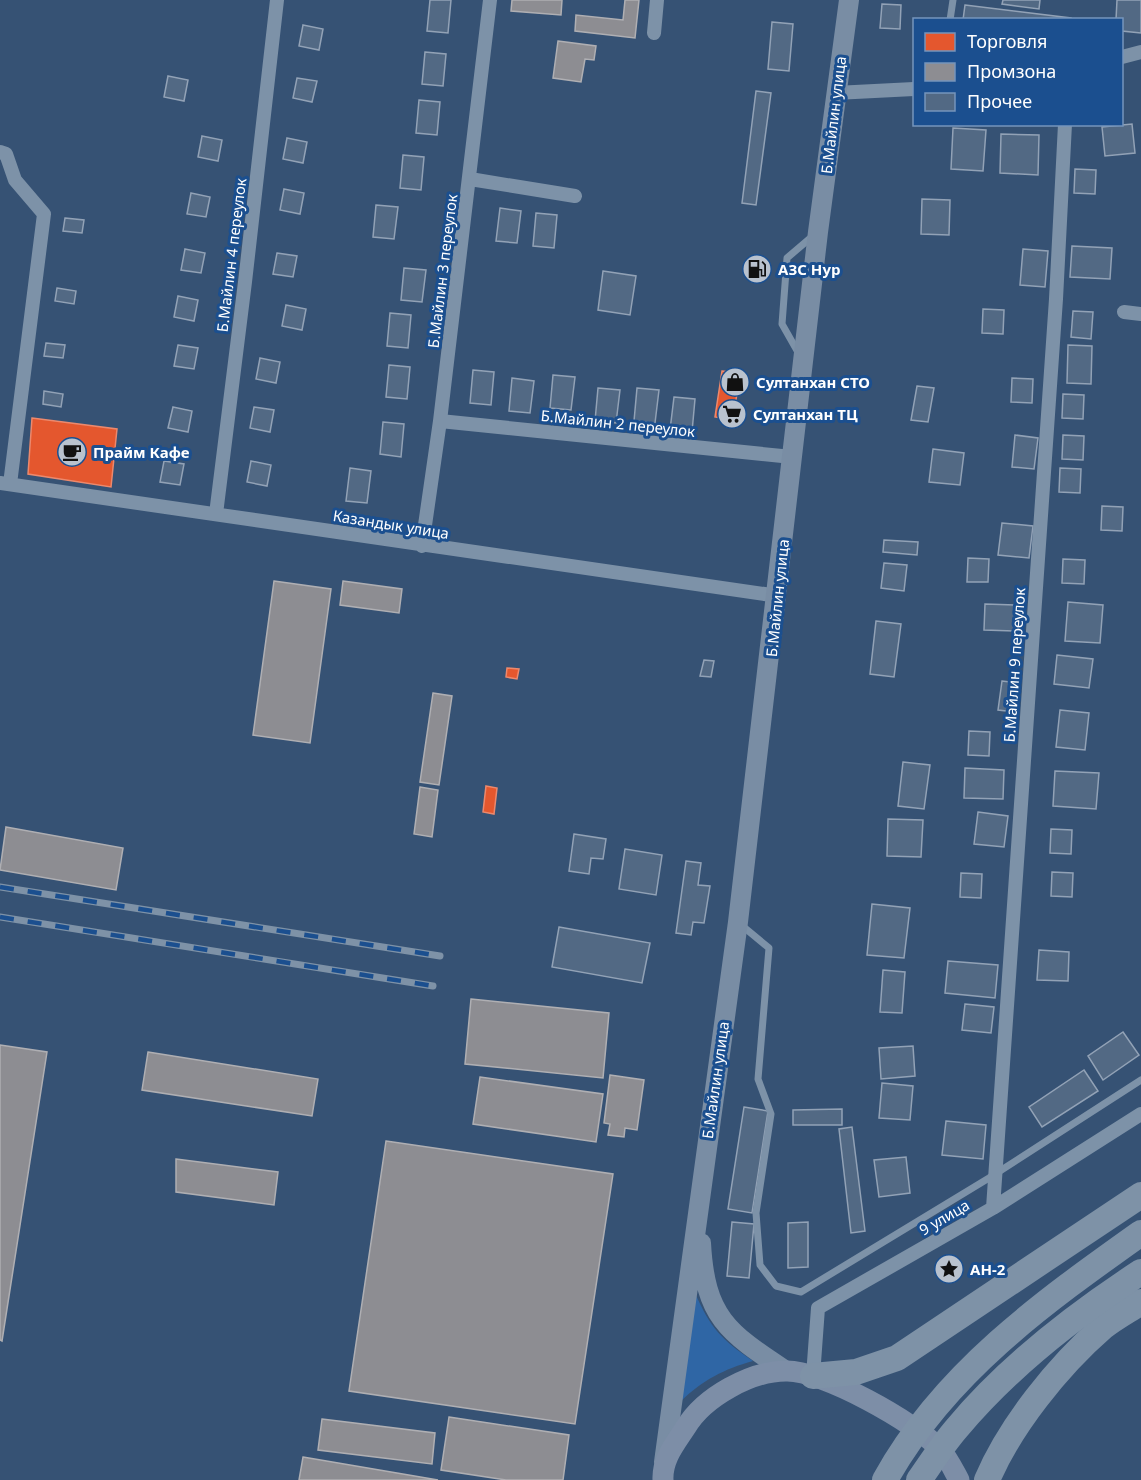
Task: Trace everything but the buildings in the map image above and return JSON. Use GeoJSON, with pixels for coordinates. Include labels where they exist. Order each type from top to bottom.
{"type":"FeatureCollection","features":[{"type":"Feature","properties":{"kind":"highway"},"geometry":{"type":"LineString","coordinates":[[813,1376],[856,1372],[897,1358],[1141,1195]]}},
{"type":"Feature","properties":{"kind":"highway"},"geometry":{"type":"LineString","coordinates":[[885,1480],[939,1400],[1005,1335],[1141,1233]]}},
{"type":"Feature","properties":{"kind":"highway"},"geometry":{"type":"LineString","coordinates":[[919,1480],[957,1428],[1013,1371],[1087,1307],[1141,1272]]}},
{"type":"Feature","properties":{"kind":"highway"},"geometry":{"type":"LineString","coordinates":[[987,1480],[996,1457],[1038,1395],[1103,1327],[1141,1302]]}},
{"type":"Feature","properties":{"kind":"main road"},"geometry":{"type":"LineString","coordinates":[[663,1475],[693,1416],[711,1400],[746,1380],[786,1371],[813,1376],[898,1416],[939,1448],[958,1480]]}},
{"type":"Feature","properties":{"kind":"street","name":"Б.Майлин 4 переулок"},"geometry":{"type":"LineString","coordinates":[[216,514],[277,0]]}},
{"type":"Feature","properties":{"kind":"street","name":"Б.Майлин 3 переулок"},"geometry":{"type":"LineString","coordinates":[[422,546],[440,421],[490,0]]}},
{"type":"Feature","properties":{"kind":"street"},"geometry":{"type":"LineString","coordinates":[[654,33],[657,0]]}},
{"type":"Feature","properties":{"kind":"street","name":"Б.Майлин улица"},"geometry":{"type":"LineString","coordinates":[[699,1195],[738,922],[778,596],[818,232],[849,0]]}},
{"type":"Feature","properties":{"kind":"street"},"geometry":{"type":"LineString","coordinates":[[1123,57],[1141,52]]}},
{"type":"Feature","properties":{"kind":"street"},"geometry":{"type":"LineString","coordinates":[[835,93],[913,90]]}},
{"type":"Feature","properties":{"kind":"street","name":"Б.Майлин 9 переулок"},"geometry":{"type":"LineString","coordinates":[[993,1208],[1054,323],[1065,126]]}},
{"type":"Feature","properties":{"kind":"street"},"geometry":{"type":"LineString","coordinates":[[0,152],[6,154],[15,180],[44,214],[5,483]]}},
{"type":"Feature","properties":{"kind":"street"},"geometry":{"type":"LineString","coordinates":[[470,179],[575,196]]}},
{"type":"Feature","properties":{"kind":"street"},"geometry":{"type":"LineString","coordinates":[[1124,312],[1141,314]]}},
{"type":"Feature","properties":{"kind":"street","name":"Б.Майлин 2 переулок"},"geometry":{"type":"LineString","coordinates":[[440,421],[792,457]]}},
{"type":"Feature","properties":{"kind":"street","name":"Казандык улица"},"geometry":{"type":"LineString","coordinates":[[5,483],[422,546],[778,596]]}},
{"type":"Feature","properties":{"kind":"street","name":"9 улица"},"geometry":{"type":"LineString","coordinates":[[813,1376],[818,1308],[993,1208],[1141,1114]]}},
{"type":"Feature","properties":{"kind":"street"},"geometry":{"type":"LineString","coordinates":[[699,1195],[704,1279],[714,1308],[723,1322],[749,1347],[786,1371]]}},
{"type":"Feature","properties":{"kind":"street"},"geometry":{"type":"LineString","coordinates":[[663,1475],[699,1195]]}},
{"type":"Feature","properties":{"kind":"lane"},"geometry":{"type":"LineString","coordinates":[[950,18],[953,0]]}},
{"type":"Feature","properties":{"kind":"lane"},"geometry":{"type":"LineString","coordinates":[[803,362],[782,324],[787,258],[818,232]]}},
{"type":"Feature","properties":{"kind":"lane"},"geometry":{"type":"LineString","coordinates":[[738,922],[769,948],[758,1079],[771,1114],[756,1213],[760,1265],[776,1286],[801,1292],[996,1174],[1141,1080]]}},
{"type":"Feature","properties":{"kind":"shaded area"},"geometry":{"type":"Polygon","coordinates":[[[695,1293],[712,1325],[733,1346],[753,1361],[714,1376],[681,1401],[695,1293]]]}},
{"type":"Feature","properties":{"kind":"railway"},"geometry":{"type":"LineString","coordinates":[[0,887],[440,956]]}},
{"type":"Feature","properties":{"kind":"railway"},"geometry":{"type":"LineString","coordinates":[[0,917],[433,986]]}},
{"type":"Feature","properties":{"kind":"place","name":"АЗС Нур"},"geometry":{"type":"Point","coordinates":[757,269]}},
{"type":"Feature","properties":{"kind":"place","name":"Султанхан СТО"},"geometry":{"type":"Point","coordinates":[735,382]}},
{"type":"Feature","properties":{"kind":"place","name":"Султанхан ТЦ"},"geometry":{"type":"Point","coordinates":[732,414]}},
{"type":"Feature","properties":{"kind":"place","name":"Прайм Кафе"},"geometry":{"type":"Point","coordinates":[72,452]}},
{"type":"Feature","properties":{"kind":"place","name":"АН-2"},"geometry":{"type":"Point","coordinates":[949,1269]}}]}
